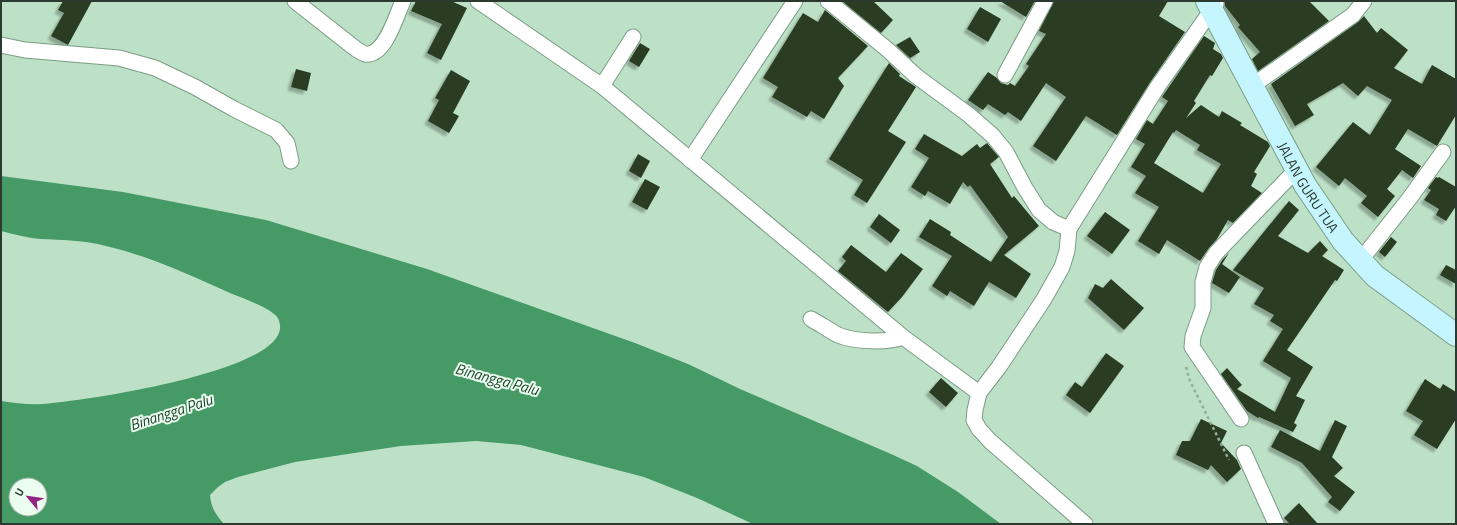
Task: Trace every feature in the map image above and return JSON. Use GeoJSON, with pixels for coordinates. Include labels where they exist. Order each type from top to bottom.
{"type":"FeatureCollection","features":[{"type":"Feature","properties":{"kind":"main road","name":"JALAN GURU TUA"},"geometry":{"type":"LineString","coordinates":[[1212,4],[1252,86],[1305,185],[1343,241],[1375,276],[1456,335]]}},
{"type":"Feature","properties":{"kind":"street"},"geometry":{"type":"LineString","coordinates":[[297,2],[364,54],[376,52],[384,44],[403,1]]}},
{"type":"Feature","properties":{"kind":"street"},"geometry":{"type":"LineString","coordinates":[[478,1],[602,86],[903,337],[979,393]]}},
{"type":"Feature","properties":{"kind":"street"},"geometry":{"type":"LineString","coordinates":[[690,160],[795,1]]}},
{"type":"Feature","properties":{"kind":"street"},"geometry":{"type":"LineString","coordinates":[[828,1],[888,50],[916,76],[970,115],[993,136],[1006,152],[1025,188],[1039,210],[1053,222],[1069,230]]}},
{"type":"Feature","properties":{"kind":"street"},"geometry":{"type":"LineString","coordinates":[[1005,75],[1045,1]]}},
{"type":"Feature","properties":{"kind":"street"},"geometry":{"type":"LineString","coordinates":[[1252,86],[1353,15],[1364,1]]}},
{"type":"Feature","properties":{"kind":"street"},"geometry":{"type":"LineString","coordinates":[[1085,524],[995,445],[979,429],[974,420],[979,393],[999,367],[1036,312],[1062,267],[1067,251],[1069,230],[1158,86],[1212,4]]}},
{"type":"Feature","properties":{"kind":"street"},"geometry":{"type":"LineString","coordinates":[[602,86],[633,36]]}},
{"type":"Feature","properties":{"kind":"street"},"geometry":{"type":"LineString","coordinates":[[1,45],[25,50],[119,58],[155,68],[195,87],[276,130],[287,143],[291,161]]}},
{"type":"Feature","properties":{"kind":"street"},"geometry":{"type":"LineString","coordinates":[[1360,261],[1409,199],[1443,152]]}},
{"type":"Feature","properties":{"kind":"street"},"geometry":{"type":"LineString","coordinates":[[1241,419],[1192,347],[1193,336],[1203,308],[1204,274],[1216,253],[1297,169]]}},
{"type":"Feature","properties":{"kind":"street"},"geometry":{"type":"LineString","coordinates":[[811,319],[839,335],[863,341],[896,340],[903,337]]}},
{"type":"Feature","properties":{"kind":"street"},"geometry":{"type":"LineString","coordinates":[[1244,453],[1276,524]]}},
{"type":"Feature","properties":{"kind":"path"},"geometry":{"type":"LineString","coordinates":[[1192,347],[1184,361],[1190,381],[1232,465]]}},
{"type":"Feature","properties":{"kind":"water","name":"Binangga Palu"},"geometry":{"type":"Polygon","coordinates":[[[1,176],[123,192],[266,220],[427,269],[635,343],[688,364],[740,389],[917,466],[958,492],[1001,524],[753,524],[697,498],[644,477],[521,445],[476,441],[401,446],[295,462],[238,477],[225,482],[210,495],[211,504],[214,511],[224,524],[1,524],[1,401],[32,404],[63,402],[137,390],[221,369],[255,355],[276,339],[279,321],[278,318],[270,311],[259,305],[169,266],[138,255],[90,243],[20,236],[1,231],[1,176]]]}},
{"type":"Feature","properties":{"kind":"building"},"geometry":{"type":"Polygon","coordinates":[[[63,1],[92,1],[68,45],[51,36],[64,13],[58,10],[63,1]]]}},
{"type":"Feature","properties":{"kind":"building"},"geometry":{"type":"Polygon","coordinates":[[[416,1],[451,1],[467,8],[441,60],[427,53],[442,24],[411,11],[416,1]]]}},
{"type":"Feature","properties":{"kind":"building"},"geometry":{"type":"Polygon","coordinates":[[[842,1],[873,1],[893,20],[881,33],[842,1]]]}},
{"type":"Feature","properties":{"kind":"building"},"geometry":{"type":"Polygon","coordinates":[[[1000,1],[1035,1],[1026,17],[1000,1]]]}},
{"type":"Feature","properties":{"kind":"building"},"geometry":{"type":"Polygon","coordinates":[[[1054,1],[1168,1],[1159,16],[1185,32],[1151,81],[1117,135],[1086,116],[1056,161],[1033,146],[1066,97],[1046,83],[1021,121],[1008,112],[1005,115],[988,104],[983,110],[968,100],[988,72],[997,78],[1001,83],[1008,85],[1010,83],[1015,86],[1029,66],[1026,64],[1046,34],[1039,31],[1054,1]]]}},
{"type":"Feature","properties":{"kind":"building"},"geometry":{"type":"Polygon","coordinates":[[[1224,1],[1309,1],[1329,21],[1258,71],[1252,59],[1260,52],[1238,27],[1240,25],[1225,6],[1224,1]]]}},
{"type":"Feature","properties":{"kind":"building"},"geometry":{"type":"Polygon","coordinates":[[[980,7],[1001,19],[988,42],[967,29],[980,7]]]}},
{"type":"Feature","properties":{"kind":"building"},"geometry":{"type":"Polygon","coordinates":[[[825,10],[868,46],[838,78],[844,86],[824,119],[811,111],[807,117],[772,97],[778,87],[763,78],[803,13],[818,22],[825,10]]]}},
{"type":"Feature","properties":{"kind":"building"},"geometry":{"type":"Polygon","coordinates":[[[1364,16],[1377,33],[1381,28],[1408,50],[1394,68],[1422,84],[1432,65],[1456,79],[1456,115],[1437,146],[1408,129],[1395,149],[1421,166],[1413,178],[1402,170],[1387,189],[1395,196],[1378,217],[1361,203],[1367,196],[1345,178],[1339,186],[1316,167],[1353,122],[1370,135],[1392,100],[1367,86],[1358,96],[1343,83],[1307,104],[1314,115],[1295,126],[1271,84],[1358,22],[1364,16]]]}},
{"type":"Feature","properties":{"kind":"building"},"geometry":{"type":"Polygon","coordinates":[[[1204,36],[1215,43],[1213,49],[1221,54],[1223,58],[1212,76],[1210,75],[1194,101],[1196,103],[1186,118],[1201,105],[1219,117],[1222,111],[1242,123],[1240,125],[1268,142],[1270,146],[1254,172],[1257,174],[1251,186],[1262,193],[1233,223],[1228,220],[1217,239],[1200,261],[1167,240],[1159,254],[1138,241],[1159,207],[1135,193],[1146,176],[1131,167],[1145,144],[1136,139],[1147,120],[1153,124],[1168,101],[1162,97],[1204,36]],[[1176,130],[1174,133],[1173,132],[1154,163],[1203,193],[1221,164],[1197,150],[1200,145],[1176,130]]]}},
{"type":"Feature","properties":{"kind":"building"},"geometry":{"type":"Polygon","coordinates":[[[910,37],[920,52],[910,58],[896,45],[910,37]]]}},
{"type":"Feature","properties":{"kind":"building"},"geometry":{"type":"Polygon","coordinates":[[[640,43],[650,49],[639,67],[629,61],[640,43]]]}},
{"type":"Feature","properties":{"kind":"building"},"geometry":{"type":"Polygon","coordinates":[[[889,63],[900,74],[899,76],[916,87],[888,131],[906,142],[867,203],[854,195],[863,180],[829,159],[889,63]]]}},
{"type":"Feature","properties":{"kind":"building"},"geometry":{"type":"Polygon","coordinates":[[[296,69],[311,73],[307,91],[291,87],[296,69]]]}},
{"type":"Feature","properties":{"kind":"building"},"geometry":{"type":"Polygon","coordinates":[[[451,70],[470,81],[453,113],[459,116],[449,133],[428,121],[439,100],[435,98],[451,70]]]}},
{"type":"Feature","properties":{"kind":"building"},"geometry":{"type":"Polygon","coordinates":[[[924,134],[962,156],[977,144],[980,148],[987,143],[999,157],[990,164],[1012,198],[1014,196],[1039,226],[1004,255],[1031,274],[1016,298],[989,282],[974,306],[950,291],[947,296],[932,286],[952,256],[919,237],[930,219],[951,232],[950,235],[991,262],[1008,237],[970,185],[968,187],[963,182],[950,204],[928,191],[925,196],[911,187],[929,158],[915,149],[924,134]]]}},
{"type":"Feature","properties":{"kind":"building"},"geometry":{"type":"Polygon","coordinates":[[[638,154],[650,161],[641,178],[629,171],[638,154]]]}},
{"type":"Feature","properties":{"kind":"building"},"geometry":{"type":"Polygon","coordinates":[[[1436,177],[1439,177],[1456,187],[1456,206],[1446,221],[1436,215],[1439,209],[1424,200],[1431,190],[1428,188],[1436,177]]]}},
{"type":"Feature","properties":{"kind":"building"},"geometry":{"type":"Polygon","coordinates":[[[645,179],[660,187],[647,210],[632,202],[645,179]]]}},
{"type":"Feature","properties":{"kind":"building"},"geometry":{"type":"Polygon","coordinates":[[[1289,201],[1299,210],[1278,236],[1308,253],[1320,241],[1328,250],[1322,256],[1344,270],[1337,281],[1335,280],[1287,350],[1313,367],[1296,396],[1305,400],[1294,423],[1297,425],[1293,432],[1259,417],[1258,418],[1247,411],[1221,374],[1227,368],[1242,385],[1237,389],[1275,412],[1291,378],[1263,361],[1283,329],[1270,321],[1274,315],[1254,304],[1264,288],[1233,270],[1289,201]]]}},
{"type":"Feature","properties":{"kind":"building"},"geometry":{"type":"Polygon","coordinates":[[[1105,212],[1130,230],[1112,254],[1087,236],[1105,212]]]}},
{"type":"Feature","properties":{"kind":"building"},"geometry":{"type":"Polygon","coordinates":[[[879,214],[900,230],[891,243],[870,227],[879,214]]]}},
{"type":"Feature","properties":{"kind":"building"},"geometry":{"type":"Polygon","coordinates":[[[1391,237],[1397,242],[1385,257],[1379,252],[1391,237]]]}},
{"type":"Feature","properties":{"kind":"building"},"geometry":{"type":"Polygon","coordinates":[[[851,245],[886,272],[901,253],[923,269],[902,297],[888,312],[838,271],[846,261],[842,257],[851,245]]]}},
{"type":"Feature","properties":{"kind":"building"},"geometry":{"type":"Polygon","coordinates":[[[1229,253],[1222,264],[1240,277],[1229,293],[1212,283],[1216,270],[1229,253]]]}},
{"type":"Feature","properties":{"kind":"building"},"geometry":{"type":"Polygon","coordinates":[[[1446,265],[1456,270],[1456,284],[1440,275],[1446,265]]]}},
{"type":"Feature","properties":{"kind":"building"},"geometry":{"type":"Polygon","coordinates":[[[1111,279],[1144,308],[1124,330],[1088,298],[1095,284],[1103,288],[1111,279]]]}},
{"type":"Feature","properties":{"kind":"building"},"geometry":{"type":"Polygon","coordinates":[[[1106,353],[1124,366],[1090,413],[1066,395],[1075,382],[1082,387],[1106,353]]]}},
{"type":"Feature","properties":{"kind":"building"},"geometry":{"type":"Polygon","coordinates":[[[941,378],[958,393],[946,407],[929,392],[941,378]]]}},
{"type":"Feature","properties":{"kind":"building"},"geometry":{"type":"Polygon","coordinates":[[[1425,379],[1440,389],[1443,384],[1456,392],[1456,419],[1437,449],[1414,435],[1423,421],[1406,411],[1425,379]]]}},
{"type":"Feature","properties":{"kind":"building"},"geometry":{"type":"Polygon","coordinates":[[[1201,419],[1227,431],[1221,443],[1237,460],[1241,469],[1227,482],[1211,465],[1208,470],[1176,455],[1182,441],[1190,441],[1201,419]]]}},
{"type":"Feature","properties":{"kind":"building"},"geometry":{"type":"Polygon","coordinates":[[[1335,420],[1347,426],[1332,457],[1343,468],[1334,476],[1355,492],[1340,511],[1328,502],[1332,497],[1302,463],[1271,447],[1280,430],[1320,451],[1335,420]]]}},
{"type":"Feature","properties":{"kind":"building"},"geometry":{"type":"Polygon","coordinates":[[[1299,503],[1318,524],[1290,524],[1284,518],[1299,503]]]}}]}
